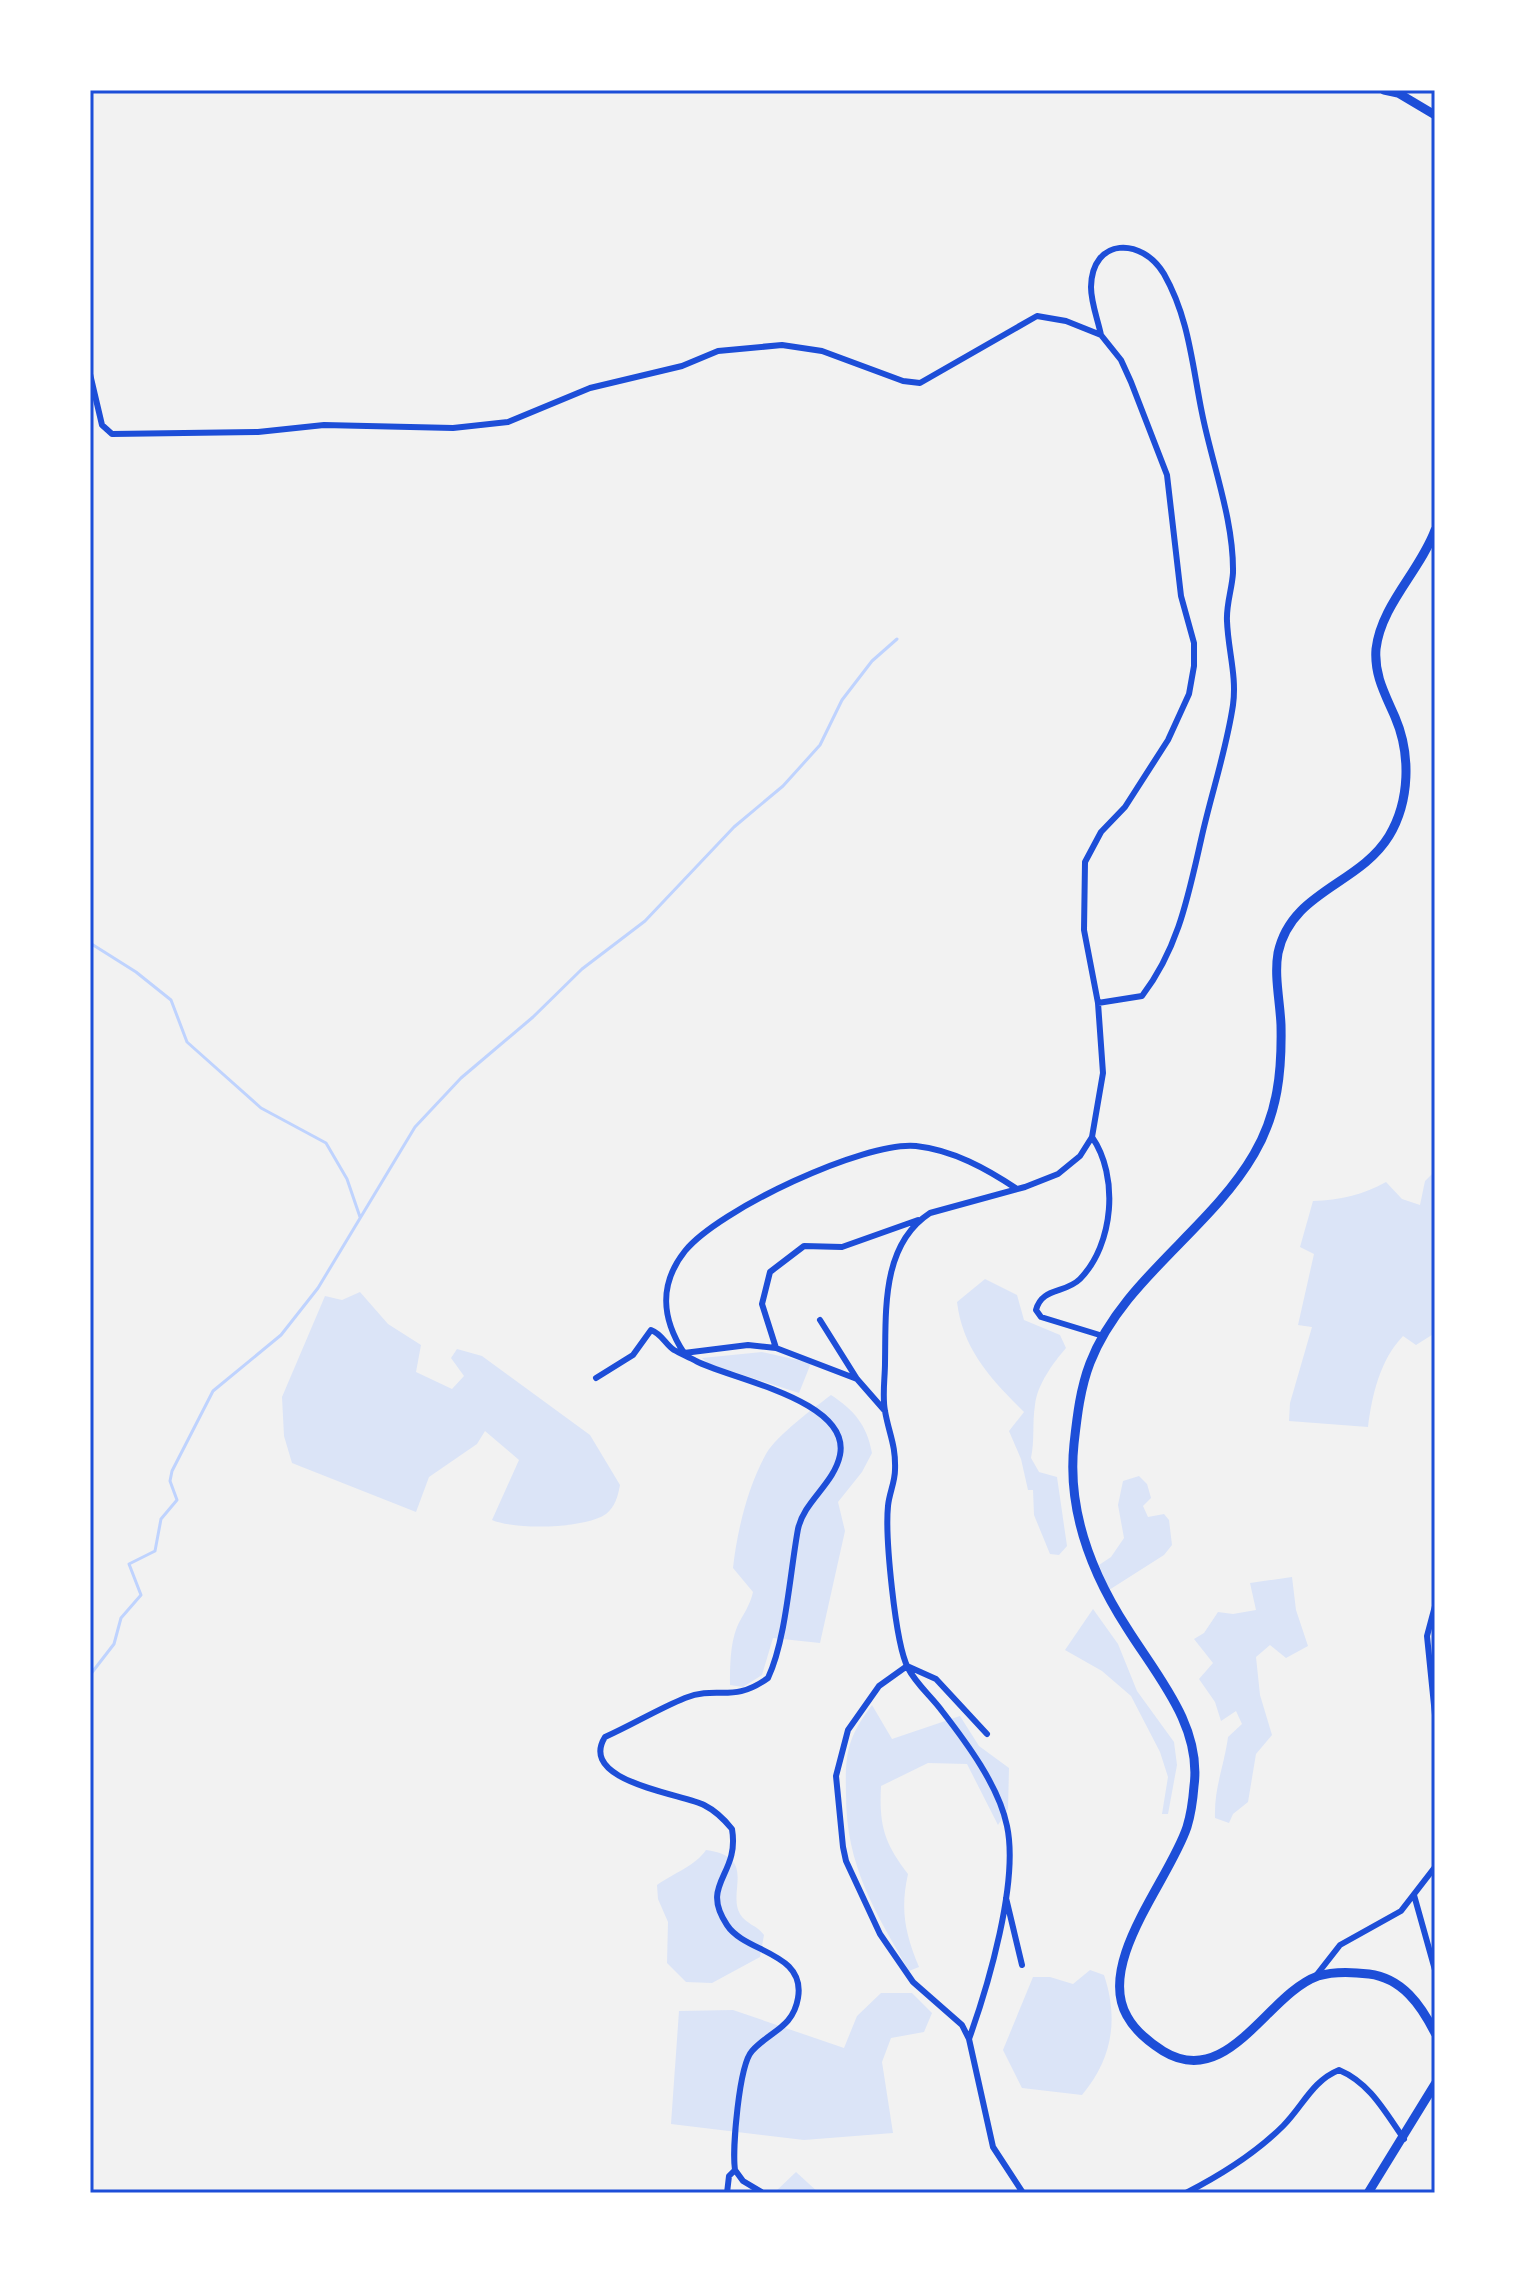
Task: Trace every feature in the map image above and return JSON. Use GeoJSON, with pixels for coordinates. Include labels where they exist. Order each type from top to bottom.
{"type":"FeatureCollection","features":[{"type":"Feature","properties":{"kind":"main road"},"geometry":{"type":"LineString","coordinates":[[1384,90],[1398,93],[1435,115]]}},
{"type":"Feature","properties":{"kind":"main road"},"geometry":{"type":"LineString","coordinates":[[1435,530],[1416,571],[1389,611],[1376,653],[1377,676],[1398,723],[1405,752],[1405,791],[1400,812],[1388,838],[1371,858],[1308,901],[1285,933],[1277,968],[1281,1026],[1277,1103],[1253,1157],[1236,1181],[1121,1310],[1103,1336],[1089,1364],[1079,1401],[1073,1453],[1079,1520],[1090,1559],[1106,1592],[1178,1705],[1195,1780],[1186,1828],[1127,1951],[1118,1977],[1125,2014],[1140,2034],[1169,2056],[1191,2060],[1216,2057],[1315,1977],[1339,1972],[1388,1978],[1416,2001],[1435,2033]]}},
{"type":"Feature","properties":{"kind":"main road"},"geometry":{"type":"LineString","coordinates":[[1368,2193],[1435,2084]]}},
{"type":"Feature","properties":{"kind":"street"},"geometry":{"type":"LineString","coordinates":[[776,1348],[762,1304],[770,1272],[804,1246],[842,1247],[930,1213],[1058,1174],[1080,1156],[1092,1137],[1103,1073],[1098,1003],[1084,930],[1085,862],[1101,832],[1125,807],[1168,740],[1189,694],[1194,666],[1194,643],[1181,596],[1167,475],[1121,360],[1101,335],[1091,285],[1100,261],[1109,249],[1124,246],[1138,250],[1160,269],[1180,302],[1189,333],[1202,413],[1227,525],[1233,573],[1227,622],[1234,674],[1221,772],[1208,807],[1183,919],[1171,950],[1142,996],[1098,1003]]}},
{"type":"Feature","properties":{"kind":"street"},"geometry":{"type":"LineString","coordinates":[[90,374],[102,425],[112,434],[258,432],[324,425],[453,428],[508,422],[590,388],[682,366],[718,351],[782,345],[822,351],[903,381],[920,383],[1037,316],[1066,321],[1101,335]]}},
{"type":"Feature","properties":{"kind":"street"},"geometry":{"type":"LineString","coordinates":[[1092,1137],[1101,1150],[1110,1184],[1110,1204],[1103,1233],[1080,1279],[1045,1295],[1036,1310],[1041,1317],[1103,1336]]}},
{"type":"Feature","properties":{"kind":"street"},"geometry":{"type":"LineString","coordinates":[[684,1353],[671,1333],[665,1311],[674,1271],[686,1251],[705,1232],[767,1195],[874,1151],[915,1146],[974,1164],[1017,1189]]}},
{"type":"Feature","properties":{"kind":"street"},"geometry":{"type":"LineString","coordinates":[[918,1220],[903,1240],[890,1270],[885,1411],[894,1436],[895,1474],[888,1503],[887,1539],[907,1666],[942,1711],[991,1786],[1007,1824],[1010,1851],[1005,1894],[981,2005],[969,2039]]}},
{"type":"Feature","properties":{"kind":"street"},"geometry":{"type":"LineString","coordinates":[[820,1320],[857,1379],[885,1411]]}},
{"type":"Feature","properties":{"kind":"street"},"geometry":{"type":"LineString","coordinates":[[596,1378],[623,1364],[651,1330],[674,1350],[702,1364],[782,1393],[815,1411],[835,1428],[840,1441],[840,1456],[825,1489],[799,1525],[775,1664],[768,1678],[739,1695],[699,1694],[683,1699],[605,1737],[600,1750],[602,1759],[621,1776],[672,1798],[700,1803],[717,1812],[732,1829],[732,1863],[716,1887],[717,1908],[736,1937],[780,1958],[795,1977],[799,1994],[792,2017],[749,2054],[736,2136],[735,2170],[743,2181],[763,2193]]}},
{"type":"Feature","properties":{"kind":"street"},"geometry":{"type":"LineString","coordinates":[[684,1353],[748,1345],[776,1348],[857,1379]]}},
{"type":"Feature","properties":{"kind":"street"},"geometry":{"type":"LineString","coordinates":[[1435,1606],[1427,1636],[1435,1715]]}},
{"type":"Feature","properties":{"kind":"street"},"geometry":{"type":"LineString","coordinates":[[907,1666],[936,1679],[987,1734]]}},
{"type":"Feature","properties":{"kind":"street"},"geometry":{"type":"LineString","coordinates":[[907,1666],[879,1686],[848,1730],[836,1776],[846,1861],[880,1934],[913,1982],[962,2025],[969,2039],[993,2147],[1023,2193]]}},
{"type":"Feature","properties":{"kind":"street"},"geometry":{"type":"LineString","coordinates":[[1315,1977],[1340,1945],[1401,1911],[1414,1895],[1426,1887],[1435,1867]]}},
{"type":"Feature","properties":{"kind":"street"},"geometry":{"type":"LineString","coordinates":[[1005,1894],[1022,1965]]}},
{"type":"Feature","properties":{"kind":"street"},"geometry":{"type":"LineString","coordinates":[[1414,1895],[1435,1970]]}},
{"type":"Feature","properties":{"kind":"street"},"geometry":{"type":"LineString","coordinates":[[1186,2193],[1221,2175],[1259,2148],[1285,2125],[1323,2077],[1339,2070],[1356,2077],[1367,2088],[1404,2139]]}},
{"type":"Feature","properties":{"kind":"street"},"geometry":{"type":"LineString","coordinates":[[727,2193],[729,2176],[735,2170]]}},
{"type":"Feature","properties":{"kind":"shaded area"},"geometry":{"type":"Polygon","coordinates":[[[1435,1171],[1435,1333],[1416,1345],[1403,1336],[1395,1345],[1378,1378],[1368,1427],[1289,1421],[1290,1403],[1312,1327],[1298,1325],[1314,1254],[1300,1247],[1313,1201],[1351,1196],[1386,1182],[1402,1199],[1420,1205],[1425,1181],[1435,1171]]]}},
{"type":"Feature","properties":{"kind":"shaded area"},"geometry":{"type":"Polygon","coordinates":[[[985,1279],[1017,1295],[1024,1320],[1060,1335],[1066,1348],[1046,1375],[1036,1397],[1031,1458],[1039,1472],[1057,1477],[1067,1546],[1059,1555],[1050,1554],[1034,1515],[1033,1490],[1028,1490],[1021,1459],[1009,1431],[1024,1412],[980,1363],[960,1319],[957,1302],[985,1279]]]}},
{"type":"Feature","properties":{"kind":"shaded area"},"geometry":{"type":"Polygon","coordinates":[[[360,1292],[388,1324],[421,1345],[416,1372],[452,1389],[464,1376],[451,1358],[457,1349],[482,1356],[590,1435],[620,1485],[616,1501],[609,1511],[596,1519],[566,1525],[516,1525],[492,1520],[519,1460],[485,1431],[477,1444],[429,1477],[416,1512],[292,1463],[284,1436],[282,1397],[325,1296],[342,1300],[360,1292]]]}},
{"type":"Feature","properties":{"kind":"shaded area"},"geometry":{"type":"Polygon","coordinates":[[[762,1352],[811,1363],[799,1393],[709,1364],[702,1358],[762,1352]]]}},
{"type":"Feature","properties":{"kind":"shaded area"},"geometry":{"type":"Polygon","coordinates":[[[831,1395],[858,1419],[867,1434],[872,1453],[862,1472],[838,1502],[845,1531],[820,1643],[773,1638],[762,1675],[743,1687],[730,1685],[735,1634],[753,1592],[733,1568],[740,1524],[749,1494],[771,1447],[796,1422],[831,1395]]]}},
{"type":"Feature","properties":{"kind":"shaded area"},"geometry":{"type":"Polygon","coordinates":[[[1139,1476],[1147,1484],[1151,1498],[1143,1506],[1148,1517],[1164,1514],[1169,1520],[1172,1545],[1164,1555],[1109,1590],[1099,1565],[1111,1557],[1124,1538],[1118,1505],[1123,1481],[1139,1476]]]}},
{"type":"Feature","properties":{"kind":"shaded area"},"geometry":{"type":"Polygon","coordinates":[[[1292,1577],[1296,1610],[1308,1646],[1286,1658],[1270,1645],[1256,1657],[1260,1695],[1272,1735],[1256,1754],[1248,1802],[1233,1814],[1229,1823],[1215,1818],[1216,1796],[1228,1737],[1242,1724],[1236,1711],[1221,1721],[1215,1702],[1199,1679],[1213,1663],[1194,1639],[1204,1633],[1218,1612],[1233,1614],[1256,1610],[1250,1583],[1292,1577]]]}},
{"type":"Feature","properties":{"kind":"shaded area"},"geometry":{"type":"Polygon","coordinates":[[[1093,1609],[1118,1644],[1137,1691],[1174,1742],[1177,1765],[1168,1814],[1162,1814],[1168,1777],[1160,1752],[1131,1696],[1102,1671],[1065,1650],[1093,1609]]]}},
{"type":"Feature","properties":{"kind":"shaded area"},"geometry":{"type":"Polygon","coordinates":[[[872,1705],[892,1739],[960,1716],[979,1746],[1009,1768],[1008,1809],[998,1825],[967,1764],[928,1763],[881,1786],[881,1812],[888,1843],[908,1874],[905,1921],[919,1967],[909,1971],[865,1887],[847,1820],[846,1768],[849,1747],[857,1727],[872,1705]]]}},
{"type":"Feature","properties":{"kind":"shaded area"},"geometry":{"type":"Polygon","coordinates":[[[706,1850],[722,1854],[736,1867],[740,1914],[764,1935],[760,1957],[712,1983],[686,1982],[667,1963],[668,1922],[658,1899],[657,1885],[690,1865],[706,1850]]]}},
{"type":"Feature","properties":{"kind":"shaded area"},"geometry":{"type":"Polygon","coordinates":[[[1090,1970],[1104,1975],[1112,2023],[1106,2053],[1092,2081],[1082,2095],[1022,2088],[1003,2050],[1033,1977],[1050,1977],[1073,1984],[1090,1970]]]}},
{"type":"Feature","properties":{"kind":"shaded area"},"geometry":{"type":"Polygon","coordinates":[[[881,1993],[912,1993],[932,2013],[924,2032],[891,2038],[882,2062],[893,2133],[804,2140],[671,2124],[679,2011],[733,2010],[844,2048],[857,2016],[881,1993]]]}},
{"type":"Feature","properties":{"kind":"shaded area"},"geometry":{"type":"Polygon","coordinates":[[[796,2172],[819,2193],[774,2193],[796,2172]]]}},
{"type":"Feature","properties":{"kind":"waterway"},"geometry":{"type":"LineString","coordinates":[[90,1675],[114,1644],[121,1618],[141,1595],[129,1564],[155,1551],[161,1519],[177,1500],[170,1481],[172,1471],[213,1391],[281,1335],[318,1288],[415,1127],[461,1078],[533,1017],[582,969],[645,921],[734,827],[783,786],[820,745],[842,700],[872,661],[897,639]]}},
{"type":"Feature","properties":{"kind":"waterway"},"geometry":{"type":"LineString","coordinates":[[90,943],[136,972],[171,1000],[187,1042],[261,1108],[326,1143],[347,1179],[360,1217]]}}]}
